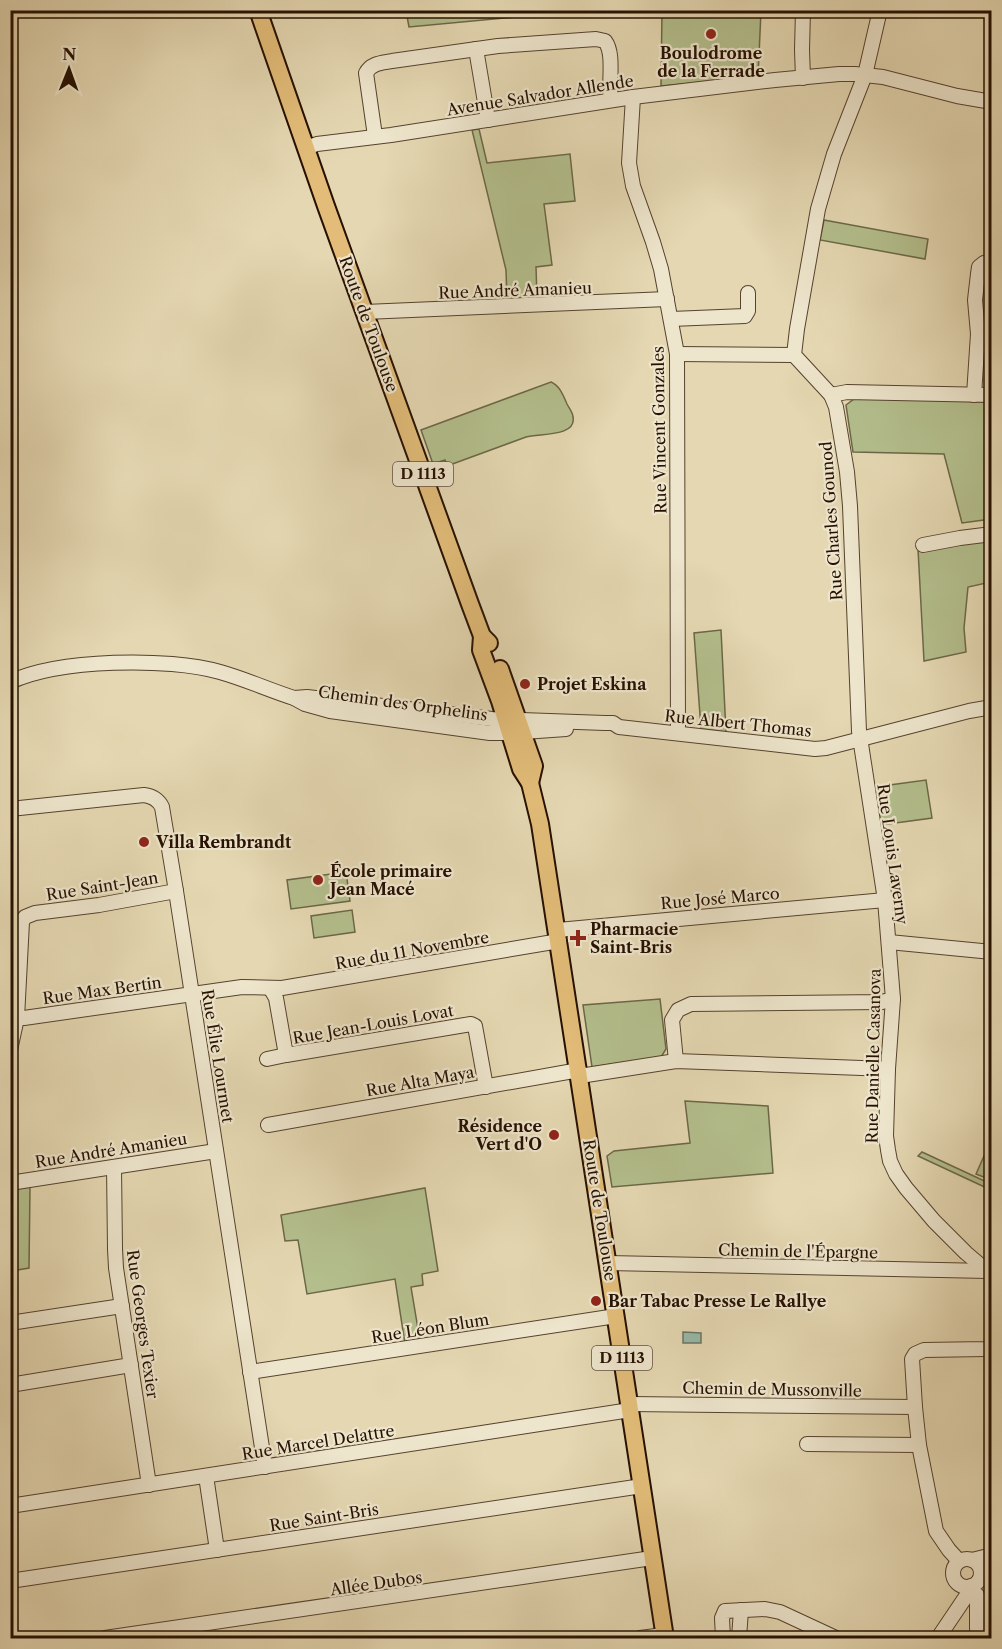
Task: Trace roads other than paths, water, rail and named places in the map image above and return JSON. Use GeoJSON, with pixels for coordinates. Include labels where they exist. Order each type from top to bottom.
{"type":"FeatureCollection","features":[{"type":"Feature","properties":{"kind":"main road","name":"Route de Toulouse"},"geometry":{"type":"LineString","coordinates":[[258,10],[482,636],[491,646],[514,726],[534,766],[530,783],[539,817],[558,935],[664,1637]]}},
{"type":"Feature","properties":{"kind":"street"},"geometry":{"type":"LineString","coordinates":[[803,10],[803,78]]}},
{"type":"Feature","properties":{"kind":"street"},"geometry":{"type":"LineString","coordinates":[[677,354],[794,355],[818,209],[834,154],[865,75],[880,10]]}},
{"type":"Feature","properties":{"kind":"street"},"geometry":{"type":"LineString","coordinates":[[375,136],[366,78],[371,66],[476,49],[596,39],[605,41],[610,47],[609,91],[611,100]]}},
{"type":"Feature","properties":{"kind":"street"},"geometry":{"type":"LineString","coordinates":[[476,49],[488,120]]}},
{"type":"Feature","properties":{"kind":"street","name":"Avenue Salvador Allende"},"geometry":{"type":"LineString","coordinates":[[306,148],[317,144],[391,135],[611,100],[847,74],[883,77],[957,96],[992,102]]}},
{"type":"Feature","properties":{"kind":"street","name":"Rue Vincent Gonzales"},"geometry":{"type":"LineString","coordinates":[[633,97],[629,163],[633,186],[656,249],[677,354],[678,733]]}},
{"type":"Feature","properties":{"kind":"street"},"geometry":{"type":"LineString","coordinates":[[974,395],[978,334],[975,300],[979,267],[988,262]]}},
{"type":"Feature","properties":{"kind":"street"},"geometry":{"type":"LineString","coordinates":[[670,319],[746,316],[748,293]]}},
{"type":"Feature","properties":{"kind":"street","name":"Rue André Amanieu"},"geometry":{"type":"LineString","coordinates":[[365,312],[667,299]]}},
{"type":"Feature","properties":{"kind":"street","name":"Rue Charles Gounod"},"geometry":{"type":"LineString","coordinates":[[794,355],[831,395],[840,423],[849,493],[860,740]]}},
{"type":"Feature","properties":{"kind":"street"},"geometry":{"type":"LineString","coordinates":[[831,395],[847,392],[992,395]]}},
{"type":"Feature","properties":{"kind":"street"},"geometry":{"type":"LineString","coordinates":[[923,545],[992,534]]}},
{"type":"Feature","properties":{"kind":"street","name":"Chemin des Orphelins"},"geometry":{"type":"LineString","coordinates":[[10,682],[65,667],[117,663],[170,664],[218,672],[294,698],[307,697],[470,717],[514,726]]}},
{"type":"Feature","properties":{"kind":"street","name":"Rue Albert Thomas"},"geometry":{"type":"LineString","coordinates":[[514,726],[565,729],[619,727],[815,749],[992,707]]}},
{"type":"Feature","properties":{"kind":"street","name":"Rue Louis Laverny"},"geometry":{"type":"LineString","coordinates":[[860,740],[885,900],[889,942],[992,952]]}},
{"type":"Feature","properties":{"kind":"street","name":"Rue Élie Lourmet"},"geometry":{"type":"LineString","coordinates":[[10,809],[144,795],[150,796],[162,807],[265,1467]]}},
{"type":"Feature","properties":{"kind":"street","name":"Rue Saint-Jean"},"geometry":{"type":"LineString","coordinates":[[10,1050],[17,1015],[22,922],[25,917],[35,913],[99,905],[176,891]]}},
{"type":"Feature","properties":{"kind":"street","name":"Rue José Marco"},"geometry":{"type":"LineString","coordinates":[[558,935],[885,900]]}},
{"type":"Feature","properties":{"kind":"street","name":"Rue du 11 Novembre"},"geometry":{"type":"LineString","coordinates":[[191,993],[242,987],[282,988],[558,935]]}},
{"type":"Feature","properties":{"kind":"street","name":"Rue Danielle Casanova"},"geometry":{"type":"LineString","coordinates":[[889,942],[892,999],[886,1136],[890,1161],[906,1188],[934,1221],[990,1273]]}},
{"type":"Feature","properties":{"kind":"street","name":"Rue Jean-Louis Lovat"},"geometry":{"type":"LineString","coordinates":[[270,988],[276,998],[286,1055]]}},
{"type":"Feature","properties":{"kind":"street","name":"Rue Max Bertin"},"geometry":{"type":"LineString","coordinates":[[17,1015],[24,1018],[191,993]]}},
{"type":"Feature","properties":{"kind":"street"},"geometry":{"type":"LineString","coordinates":[[676,1061],[672,1020],[678,1010],[691,1004],[882,1002],[892,999]]}},
{"type":"Feature","properties":{"kind":"street","name":"Rue Jean-Louis Lovat"},"geometry":{"type":"LineString","coordinates":[[267,1059],[471,1024],[475,1026],[486,1087]]}},
{"type":"Feature","properties":{"kind":"street","name":"Rue Alta Maya"},"geometry":{"type":"LineString","coordinates":[[267,1125],[486,1087],[676,1061],[888,1069]]}},
{"type":"Feature","properties":{"kind":"street","name":"Rue André Amanieu"},"geometry":{"type":"LineString","coordinates":[[10,1182],[216,1151]]}},
{"type":"Feature","properties":{"kind":"street","name":"Rue Georges Texier"},"geometry":{"type":"LineString","coordinates":[[114,1167],[115,1249],[149,1485]]}},
{"type":"Feature","properties":{"kind":"street","name":"Chemin de l'Épargne"},"geometry":{"type":"LineString","coordinates":[[608,1263],[990,1273]]}},
{"type":"Feature","properties":{"kind":"street"},"geometry":{"type":"LineString","coordinates":[[10,1323],[122,1306]]}},
{"type":"Feature","properties":{"kind":"street","name":"Rue Léon Blum"},"geometry":{"type":"LineString","coordinates":[[250,1372],[616,1316]]}},
{"type":"Feature","properties":{"kind":"street"},"geometry":{"type":"LineString","coordinates":[[938,1638],[980,1574],[979,1567],[966,1561],[936,1531],[919,1445],[912,1359],[915,1353],[924,1350],[992,1348]]}},
{"type":"Feature","properties":{"kind":"street"},"geometry":{"type":"LineString","coordinates":[[10,1385],[131,1365]]}},
{"type":"Feature","properties":{"kind":"street","name":"Chemin de Mussonville"},"geometry":{"type":"LineString","coordinates":[[629,1407],[915,1407]]}},
{"type":"Feature","properties":{"kind":"street","name":"Rue Marcel Delattre"},"geometry":{"type":"LineString","coordinates":[[10,1506],[629,1407]]}},
{"type":"Feature","properties":{"kind":"street"},"geometry":{"type":"LineString","coordinates":[[807,1444],[919,1445]]}},
{"type":"Feature","properties":{"kind":"street"},"geometry":{"type":"LineString","coordinates":[[206,1476],[217,1550]]}},
{"type":"Feature","properties":{"kind":"street","name":"Rue Saint-Bris"},"geometry":{"type":"LineString","coordinates":[[10,1581],[642,1486]]}},
{"type":"Feature","properties":{"kind":"street"},"geometry":{"type":"LineString","coordinates":[[977,1629],[977,1595],[970,1589],[959,1585],[953,1572],[955,1565],[992,1555]]}},
{"type":"Feature","properties":{"kind":"street","name":"Allée Dubos"},"geometry":{"type":"LineString","coordinates":[[105,1638],[652,1558]]}},
{"type":"Feature","properties":{"kind":"street"},"geometry":{"type":"LineString","coordinates":[[739,1638],[741,1610]]}},
{"type":"Feature","properties":{"kind":"street"},"geometry":{"type":"LineString","coordinates":[[723,1638],[722,1618],[725,1611],[741,1610],[780,1612],[836,1638]]}},
{"type":"Feature","properties":{"kind":"street"},"geometry":{"type":"LineString","coordinates":[[640,1638],[664,1637]]}},
{"type":"Feature","properties":{"kind":"place","name":"Boulodrome de la Ferrade"},"geometry":{"type":"Point","coordinates":[711,34]}},
{"type":"Feature","properties":{"kind":"place","name":"Projet Eskina"},"geometry":{"type":"Point","coordinates":[525,684]}},
{"type":"Feature","properties":{"kind":"place","name":"Villa Rembrandt"},"geometry":{"type":"Point","coordinates":[144,842]}},
{"type":"Feature","properties":{"kind":"place","name":"École primaire Jean Macé"},"geometry":{"type":"Point","coordinates":[318,880]}},
{"type":"Feature","properties":{"kind":"place","name":"Pharmacie Saint-Bris"},"geometry":{"type":"Point","coordinates":[578,938]}},
{"type":"Feature","properties":{"kind":"place","name":"Résidence Vert d'O"},"geometry":{"type":"Point","coordinates":[554,1135]}},
{"type":"Feature","properties":{"kind":"place","name":"Bar Tabac Presse Le Rallye"},"geometry":{"type":"Point","coordinates":[596,1301]}}]}
